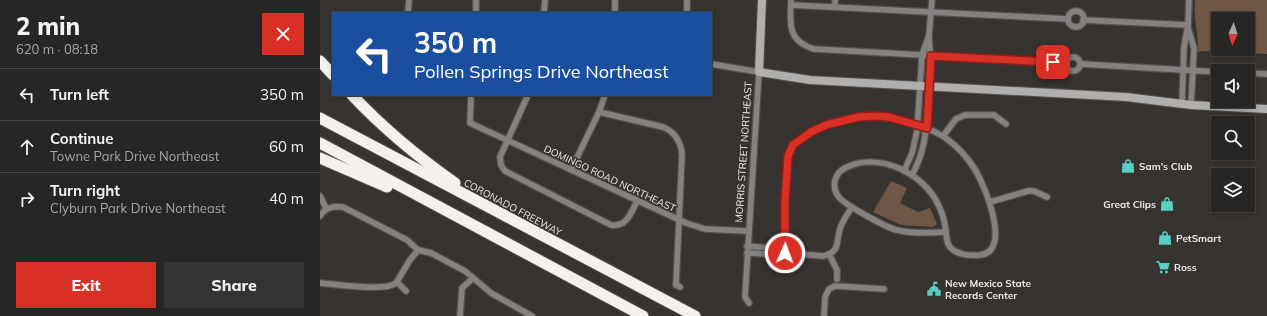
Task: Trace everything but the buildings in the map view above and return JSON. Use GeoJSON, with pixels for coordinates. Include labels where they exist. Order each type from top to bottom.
{"type":"FeatureCollection","features":[{"type":"Feature","properties":{"kind":"highway"},"geometry":{"type":"LineString","coordinates":[[320,61],[332,74]]}},
{"type":"Feature","properties":{"kind":"highway"},"geometry":{"type":"LineString","coordinates":[[353,96],[371,115],[418,156],[462,187],[531,230]]}},
{"type":"Feature","properties":{"kind":"highway","name":"CORONADO FREEWAY"},"geometry":{"type":"LineString","coordinates":[[320,118],[695,316]]}},
{"type":"Feature","properties":{"kind":"highway"},"geometry":{"type":"LineString","coordinates":[[320,143],[643,316]]}},
{"type":"Feature","properties":{"kind":"highway"},"geometry":{"type":"LineString","coordinates":[[320,158],[467,222]]}},
{"type":"Feature","properties":{"kind":"street"},"geometry":{"type":"LineString","coordinates":[[408,12],[409,0]]}},
{"type":"Feature","properties":{"kind":"street"},"geometry":{"type":"LineString","coordinates":[[476,0],[476,12]]}},
{"type":"Feature","properties":{"kind":"street"},"geometry":{"type":"LineString","coordinates":[[544,12],[545,0]]}},
{"type":"Feature","properties":{"kind":"street"},"geometry":{"type":"LineString","coordinates":[[615,0],[615,12]]}},
{"type":"Feature","properties":{"kind":"street"},"geometry":{"type":"LineString","coordinates":[[687,0],[687,12]]}},
{"type":"Feature","properties":{"kind":"street","name":"MORRIS STREET NORTHEAST"},"geometry":{"type":"LineString","coordinates":[[749,303],[745,297],[747,249],[759,72],[762,0]]}},
{"type":"Feature","properties":{"kind":"street"},"geometry":{"type":"LineString","coordinates":[[835,0],[835,7]]}},
{"type":"Feature","properties":{"kind":"street"},"geometry":{"type":"LineString","coordinates":[[904,171],[912,153],[918,125],[922,55],[929,35],[932,0]]}},
{"type":"Feature","properties":{"kind":"street"},"geometry":{"type":"LineString","coordinates":[[1182,104],[1184,48],[1188,25],[1189,0]]}},
{"type":"Feature","properties":{"kind":"street"},"geometry":{"type":"LineString","coordinates":[[1066,63],[819,50],[807,47],[794,38],[790,25],[791,2],[835,7],[1068,19]]}},
{"type":"Feature","properties":{"kind":"street"},"geometry":{"type":"LineString","coordinates":[[1075,11],[1081,14],[1083,20],[1081,25],[1075,27],[1070,24],[1068,19],[1069,15],[1075,11]]}},
{"type":"Feature","properties":{"kind":"street"},"geometry":{"type":"LineString","coordinates":[[1083,20],[1188,25]]}},
{"type":"Feature","properties":{"kind":"street"},"geometry":{"type":"LineString","coordinates":[[1188,25],[1194,48],[1191,105]]}},
{"type":"Feature","properties":{"kind":"street"},"geometry":{"type":"LineString","coordinates":[[912,175],[923,150],[927,128],[931,56],[929,35]]}},
{"type":"Feature","properties":{"kind":"street"},"geometry":{"type":"LineString","coordinates":[[1066,63],[1068,58],[1074,56],[1078,58],[1081,64]]}},
{"type":"Feature","properties":{"kind":"street"},"geometry":{"type":"LineString","coordinates":[[1066,63],[1068,68],[1073,71],[1078,69],[1081,64]]}},
{"type":"Feature","properties":{"kind":"street"},"geometry":{"type":"LineString","coordinates":[[712,64],[810,80],[1126,97],[1191,105],[1267,109]]}},
{"type":"Feature","properties":{"kind":"street"},"geometry":{"type":"LineString","coordinates":[[1081,64],[1211,72]]}},
{"type":"Feature","properties":{"kind":"street"},"geometry":{"type":"LineString","coordinates":[[1255,74],[1267,74]]}},
{"type":"Feature","properties":{"kind":"street","name":"DOMINGO ROAD NORTHEAST"},"geometry":{"type":"LineString","coordinates":[[471,96],[470,123],[679,220],[705,229],[748,231]]}},
{"type":"Feature","properties":{"kind":"street"},"geometry":{"type":"LineString","coordinates":[[528,96],[500,160],[505,171],[608,224],[618,225],[625,222],[637,201]]}},
{"type":"Feature","properties":{"kind":"street"},"geometry":{"type":"LineString","coordinates":[[571,170],[599,112],[605,96]]}},
{"type":"Feature","properties":{"kind":"street"},"geometry":{"type":"LineString","coordinates":[[599,112],[663,127],[671,131],[676,136],[681,146],[682,154],[676,285],[680,287]]}},
{"type":"Feature","properties":{"kind":"street"},"geometry":{"type":"LineString","coordinates":[[943,136],[954,121],[965,115],[994,115],[1006,124]]}},
{"type":"Feature","properties":{"kind":"street"},"geometry":{"type":"LineString","coordinates":[[785,253],[785,201],[788,156],[793,145],[816,129],[826,125],[847,119],[866,116],[902,120],[927,128],[943,136],[966,157],[984,185],[990,202],[994,222],[995,244],[987,253],[958,253],[953,250],[948,244],[946,232],[943,215],[935,198],[925,185],[912,175],[886,164],[862,163],[847,167],[837,174],[835,180],[834,188],[838,197],[852,207],[896,230],[946,232]]}},
{"type":"Feature","properties":{"kind":"street"},"geometry":{"type":"LineString","coordinates":[[990,202],[1020,192],[1028,191],[1034,191],[1047,197]]}},
{"type":"Feature","properties":{"kind":"street"},"geometry":{"type":"LineString","coordinates":[[320,196],[326,208]]}},
{"type":"Feature","properties":{"kind":"street"},"geometry":{"type":"LineString","coordinates":[[320,216],[326,208],[335,206],[343,207],[407,240],[418,250],[430,253],[465,271],[491,293],[522,314],[532,316]]}},
{"type":"Feature","properties":{"kind":"street"},"geometry":{"type":"LineString","coordinates":[[747,249],[770,254],[776,252],[823,256],[829,254],[836,247],[840,227],[852,207]]}},
{"type":"Feature","properties":{"kind":"street"},"geometry":{"type":"LineString","coordinates":[[320,283],[380,288],[393,286],[418,250]]}},
{"type":"Feature","properties":{"kind":"street"},"geometry":{"type":"LineString","coordinates":[[829,254],[837,270],[837,279]]}},
{"type":"Feature","properties":{"kind":"street"},"geometry":{"type":"LineString","coordinates":[[460,316],[462,288],[472,278]]}},
{"type":"Feature","properties":{"kind":"street"},"geometry":{"type":"LineString","coordinates":[[396,282],[406,291]]}},
{"type":"Feature","properties":{"kind":"street"},"geometry":{"type":"LineString","coordinates":[[824,316],[825,297],[829,289],[834,286],[884,289]]}},
{"type":"Feature","properties":{"kind":"shaded area"},"geometry":{"type":"Polygon","coordinates":[[[1195,0],[1267,0],[1267,54],[1255,53],[1255,12],[1211,12],[1211,51],[1198,52],[1198,39],[1195,20],[1195,0]]]}},
{"type":"Feature","properties":{"kind":"shaded area"},"geometry":{"type":"Polygon","coordinates":[[[891,181],[907,188],[900,203],[918,212],[930,208],[937,224],[933,227],[901,225],[873,212],[891,181]]]}},
{"type":"Feature","properties":{"kind":"place","name":"Sam's Club"},"geometry":{"type":"Point","coordinates":[1128,166]}},
{"type":"Feature","properties":{"kind":"place","name":"Great Clips"},"geometry":{"type":"Point","coordinates":[1167,204]}},
{"type":"Feature","properties":{"kind":"place","name":"PetSmart"},"geometry":{"type":"Point","coordinates":[1165,238]}},
{"type":"Feature","properties":{"kind":"place","name":"Ross"},"geometry":{"type":"Point","coordinates":[1163,267]}},
{"type":"Feature","properties":{"kind":"place","name":"New Mexico State Records Center"},"geometry":{"type":"Point","coordinates":[934,289]}},
{"type":"Feature","properties":{"kind":"route"},"geometry":{"type":"LineString","coordinates":[[785,253],[785,201],[788,156],[790,149],[801,138],[816,129],[837,121],[866,116],[889,117],[927,128],[931,56],[1053,62]]}}]}
